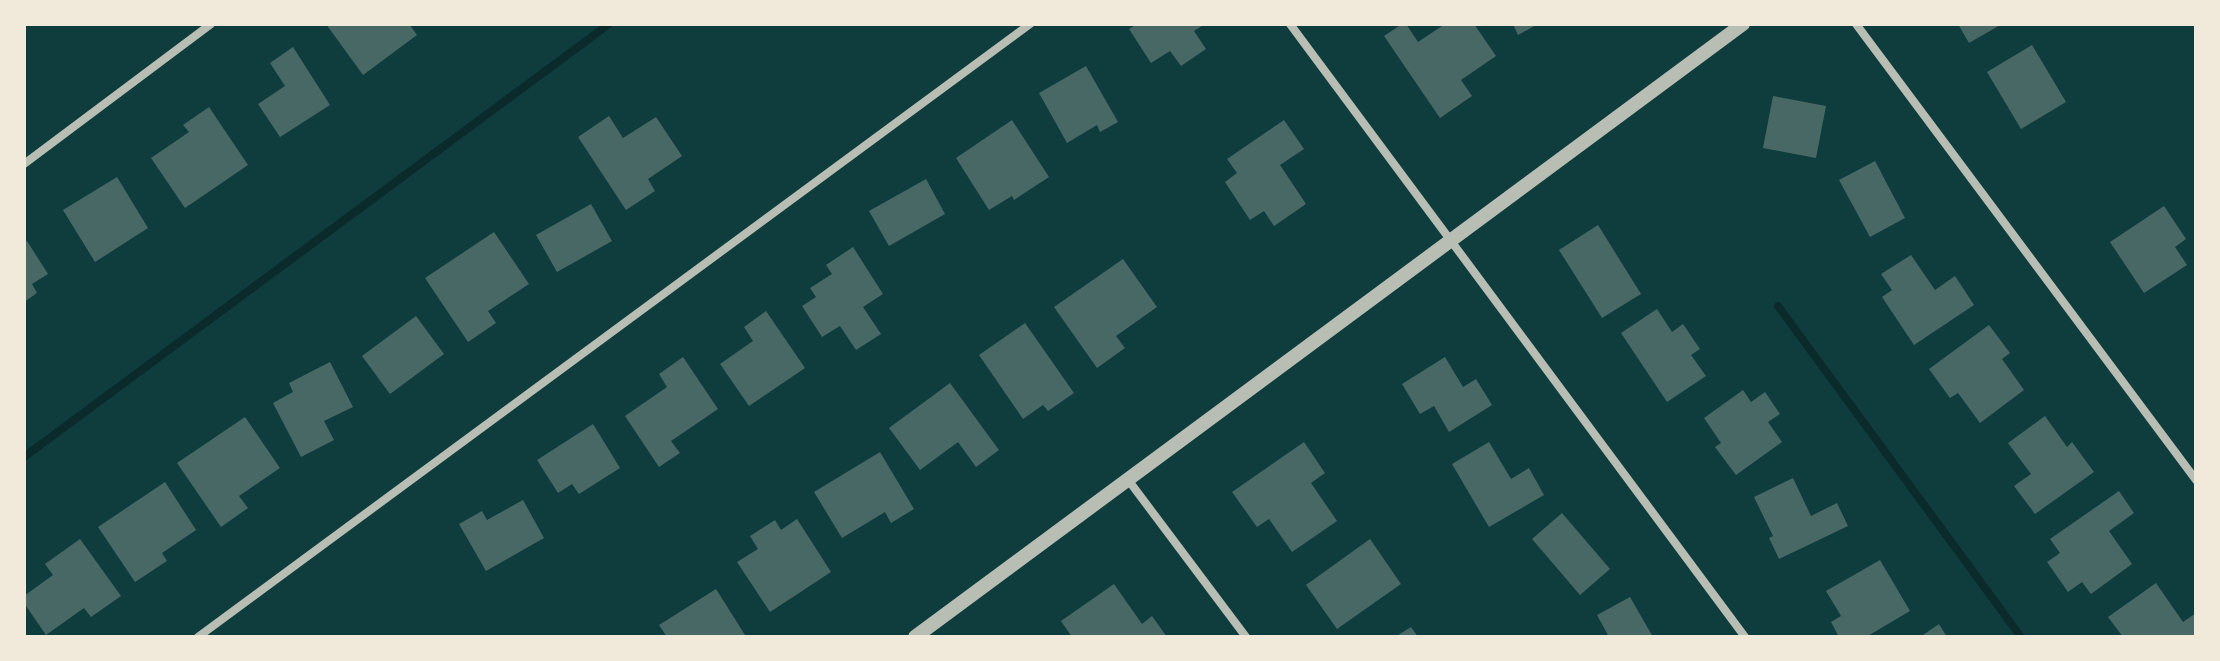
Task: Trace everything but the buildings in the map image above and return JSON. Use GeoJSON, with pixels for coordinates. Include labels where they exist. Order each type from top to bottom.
{"type":"FeatureCollection","features":[{"type":"Feature","properties":{"kind":"street"},"geometry":{"type":"LineString","coordinates":[[24,164],[211,24]]}},
{"type":"Feature","properties":{"kind":"street"},"geometry":{"type":"LineString","coordinates":[[198,637],[1030,24]]}},
{"type":"Feature","properties":{"kind":"street"},"geometry":{"type":"LineString","coordinates":[[1290,24],[1745,637]]}},
{"type":"Feature","properties":{"kind":"street"},"geometry":{"type":"LineString","coordinates":[[915,637],[1743,24]]}},
{"type":"Feature","properties":{"kind":"street"},"geometry":{"type":"LineString","coordinates":[[1856,24],[2196,480]]}},
{"type":"Feature","properties":{"kind":"street"},"geometry":{"type":"LineString","coordinates":[[1129,481],[1246,637]]}},
{"type":"Feature","properties":{"kind":"waterway"},"geometry":{"type":"LineString","coordinates":[[24,457],[609,24]]}},
{"type":"Feature","properties":{"kind":"waterway"},"geometry":{"type":"LineString","coordinates":[[1778,306],[2021,637]]}}]}
